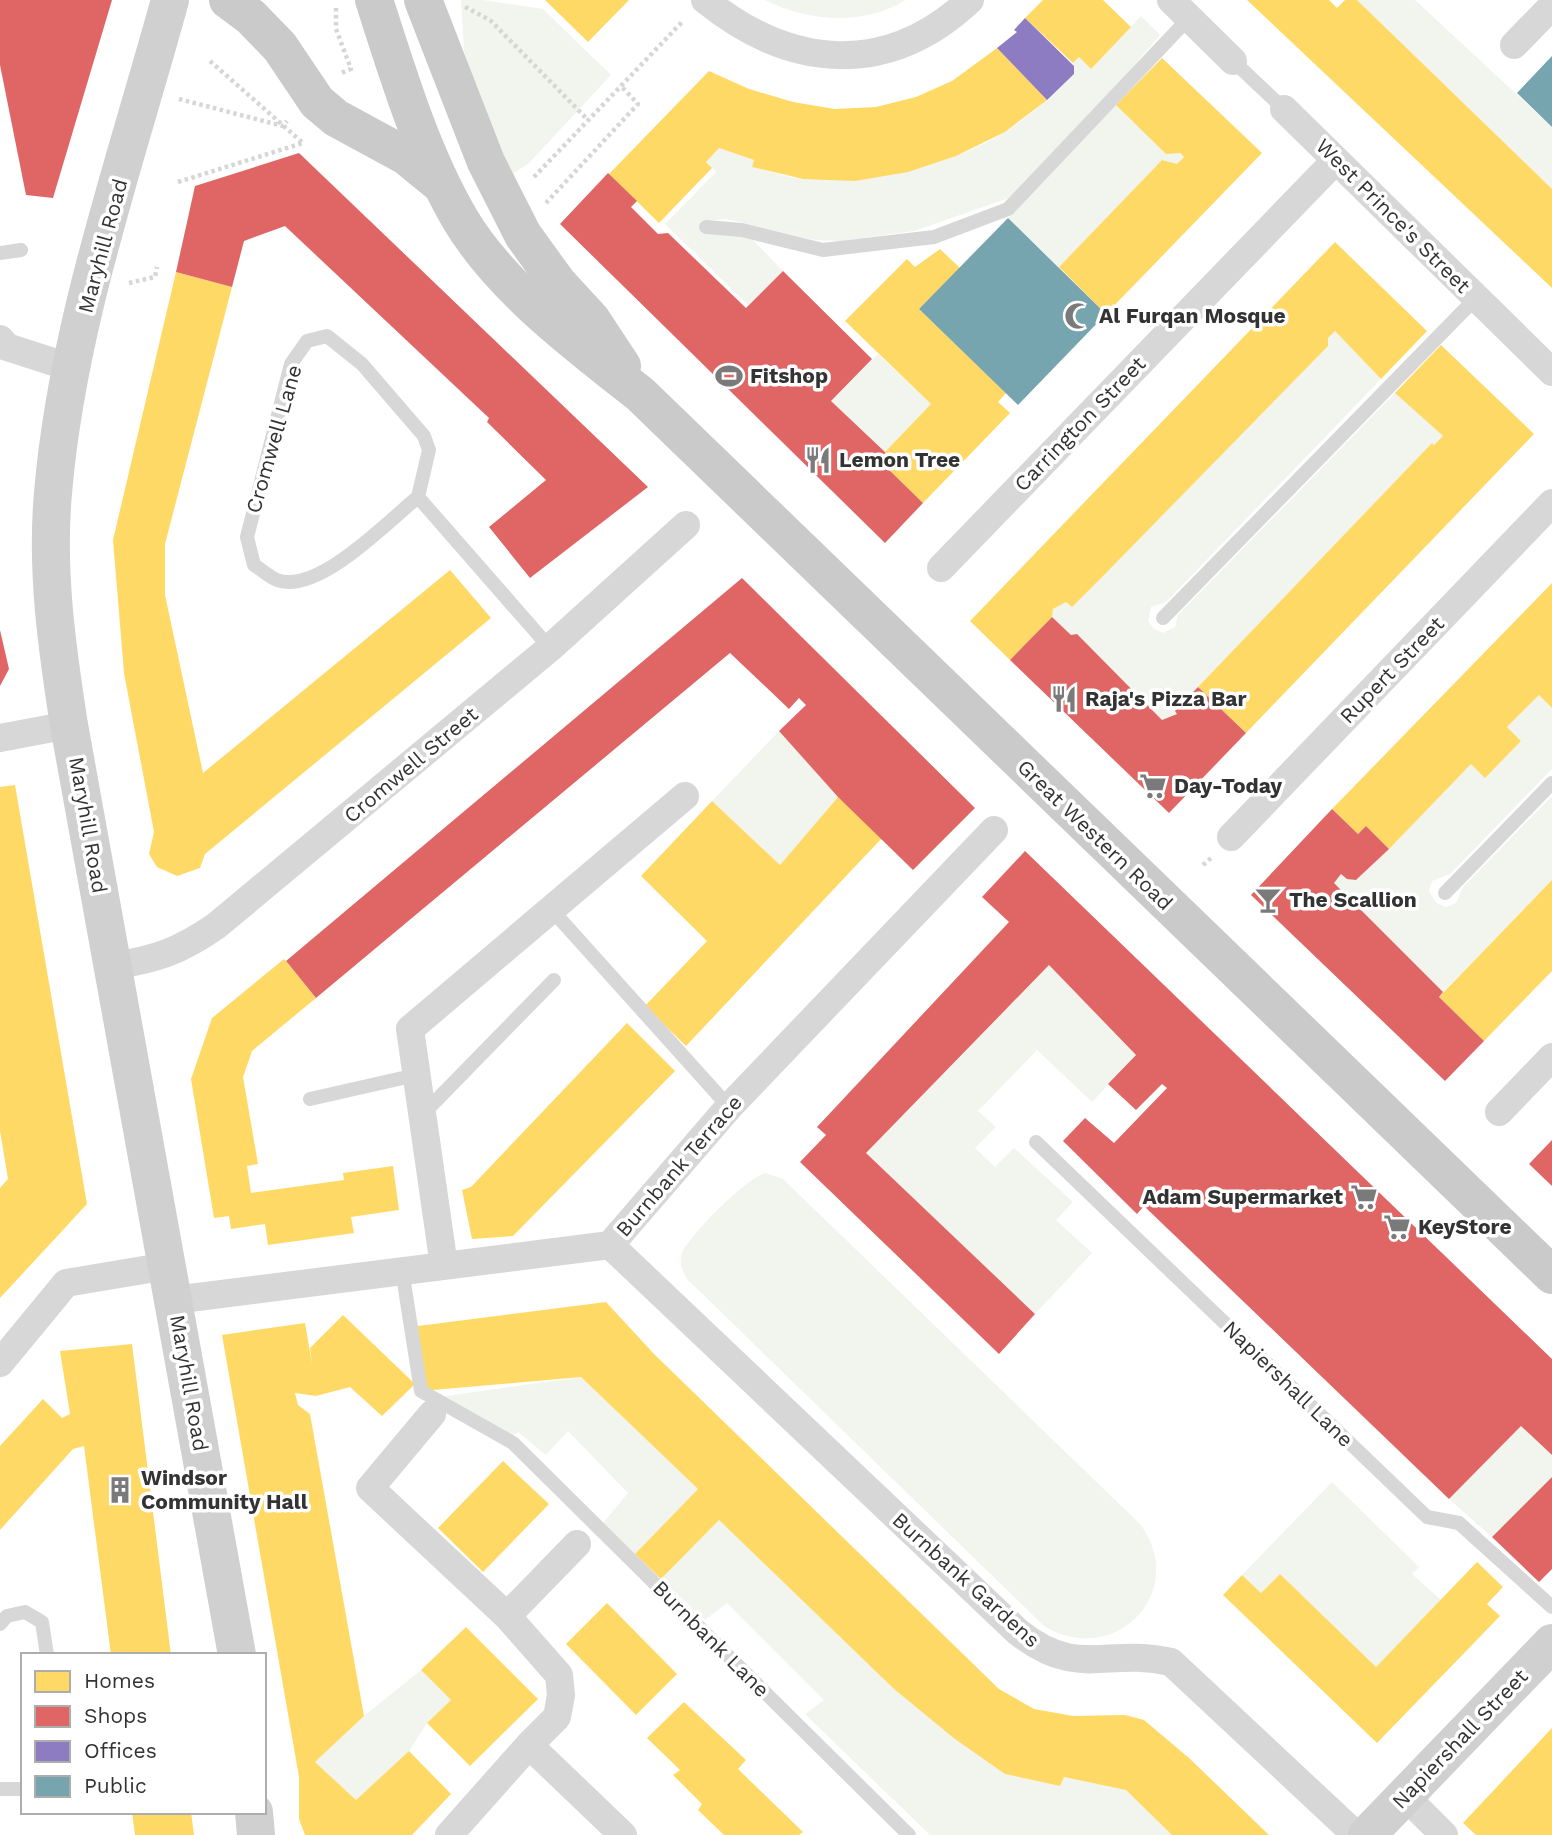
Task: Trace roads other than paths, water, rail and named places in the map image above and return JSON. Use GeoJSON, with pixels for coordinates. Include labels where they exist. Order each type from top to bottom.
{"type":"FeatureCollection","features":[{"type":"Feature","properties":{"kind":"main road"},"geometry":{"type":"LineString","coordinates":[[228,0],[251,17],[280,47],[317,102],[337,118],[406,156],[444,187]]}},
{"type":"Feature","properties":{"kind":"main road","name":"Great Western Road"},"geometry":{"type":"LineString","coordinates":[[374,0],[423,141],[444,187],[461,221],[509,279],[560,330],[640,394],[1552,1275]]}},
{"type":"Feature","properties":{"kind":"main road","name":"Great Western Road"},"geometry":{"type":"LineString","coordinates":[[436,6],[486,162],[523,235],[557,282],[591,319],[640,394]]}},
{"type":"Feature","properties":{"kind":"street","name":"Maryhill Road"},"geometry":{"type":"LineString","coordinates":[[170,0],[90,290],[72,368],[55,470],[51,539],[53,606],[69,725],[237,1653]]}},
{"type":"Feature","properties":{"kind":"street"},"geometry":{"type":"LineString","coordinates":[[695,9],[758,37],[797,50],[839,56],[889,50],[921,36],[971,0]]}},
{"type":"Feature","properties":{"kind":"street"},"geometry":{"type":"LineString","coordinates":[[1514,45],[1552,6]]}},
{"type":"Feature","properties":{"kind":"street"},"geometry":{"type":"LineString","coordinates":[[1180,9],[1233,61]]}},
{"type":"Feature","properties":{"kind":"street","name":"West Prince's Street"},"geometry":{"type":"LineString","coordinates":[[1284,109],[1552,372]]}},
{"type":"Feature","properties":{"kind":"street","name":"Carrington Street"},"geometry":{"type":"LineString","coordinates":[[941,568],[1336,160]]}},
{"type":"Feature","properties":{"kind":"street"},"geometry":{"type":"LineString","coordinates":[[0,339],[7,347],[72,368]]}},
{"type":"Feature","properties":{"kind":"street","name":"Rupert Street"},"geometry":{"type":"LineString","coordinates":[[1231,837],[1552,503]]}},
{"type":"Feature","properties":{"kind":"street","name":"Cromwell Street"},"geometry":{"type":"LineString","coordinates":[[113,966],[167,956],[186,947],[216,926],[550,648],[686,525]]}},
{"type":"Feature","properties":{"kind":"street"},"geometry":{"type":"LineString","coordinates":[[0,738],[69,725]]}},
{"type":"Feature","properties":{"kind":"street"},"geometry":{"type":"LineString","coordinates":[[444,1266],[410,1029],[685,796]]}},
{"type":"Feature","properties":{"kind":"street","name":"Burnbank Terrace"},"geometry":{"type":"LineString","coordinates":[[0,1363],[66,1283],[170,1283],[402,1270],[610,1245],[730,1107],[995,830]]}},
{"type":"Feature","properties":{"kind":"street"},"geometry":{"type":"LineString","coordinates":[[1499,1112],[1552,1057]]}},
{"type":"Feature","properties":{"kind":"street","name":"Burnbank Gardens"},"geometry":{"type":"LineString","coordinates":[[610,1245],[1041,1651],[1069,1659],[1097,1661],[1142,1655],[1171,1662],[1356,1835]]}},
{"type":"Feature","properties":{"kind":"street"},"geometry":{"type":"LineString","coordinates":[[432,1414],[370,1488],[507,1616],[559,1675],[561,1695],[557,1717],[449,1835]]}},
{"type":"Feature","properties":{"kind":"street"},"geometry":{"type":"LineString","coordinates":[[507,1616],[577,1544]]}},
{"type":"Feature","properties":{"kind":"street","name":"Napiershall Street"},"geometry":{"type":"LineString","coordinates":[[1367,1835],[1552,1643]]}},
{"type":"Feature","properties":{"kind":"street"},"geometry":{"type":"LineString","coordinates":[[529,1745],[622,1835]]}},
{"type":"Feature","properties":{"kind":"street"},"geometry":{"type":"LineString","coordinates":[[1405,1796],[1444,1835]]}},
{"type":"Feature","properties":{"kind":"street"},"geometry":{"type":"LineString","coordinates":[[254,1814],[256,1835]]}},
{"type":"Feature","properties":{"kind":"lane"},"geometry":{"type":"LineString","coordinates":[[706,227],[742,230],[823,250],[934,237],[1008,209],[1180,9]]}},
{"type":"Feature","properties":{"kind":"lane","name":"West Prince's Street"},"geometry":{"type":"LineString","coordinates":[[1233,61],[1284,109]]}},
{"type":"Feature","properties":{"kind":"lane"},"geometry":{"type":"LineString","coordinates":[[0,253],[21,250]]}},
{"type":"Feature","properties":{"kind":"lane"},"geometry":{"type":"LineString","coordinates":[[1163,618],[1476,298]]}},
{"type":"Feature","properties":{"kind":"lane","name":"Cromwell Lane"},"geometry":{"type":"LineString","coordinates":[[327,336],[362,364],[424,436],[429,450],[418,497],[329,569],[306,582],[277,580],[254,565],[247,537],[292,364],[307,341],[327,336]]}},
{"type":"Feature","properties":{"kind":"lane"},"geometry":{"type":"LineString","coordinates":[[418,497],[550,648]]}},
{"type":"Feature","properties":{"kind":"lane"},"geometry":{"type":"LineString","coordinates":[[1445,893],[1552,783]]}},
{"type":"Feature","properties":{"kind":"lane"},"geometry":{"type":"LineString","coordinates":[[551,909],[730,1107]]}},
{"type":"Feature","properties":{"kind":"lane"},"geometry":{"type":"LineString","coordinates":[[422,1116],[554,980]]}},
{"type":"Feature","properties":{"kind":"lane"},"geometry":{"type":"LineString","coordinates":[[310,1099],[416,1075]]}},
{"type":"Feature","properties":{"kind":"lane","name":"Napiershall Lane"},"geometry":{"type":"LineString","coordinates":[[1035,1142],[1427,1517],[1459,1523],[1552,1607]]}},
{"type":"Feature","properties":{"kind":"lane","name":"Burnbank Lane"},"geometry":{"type":"LineString","coordinates":[[402,1270],[421,1391],[513,1443],[909,1835]]}},
{"type":"Feature","properties":{"kind":"lane"},"geometry":{"type":"LineString","coordinates":[[0,1624],[6,1616],[25,1612],[42,1622],[47,1653]]}},
{"type":"Feature","properties":{"kind":"lane"},"geometry":{"type":"LineString","coordinates":[[0,1789],[21,1789]]}},
{"type":"Feature","properties":{"kind":"place","name":"Al Furqan Mosque"},"geometry":{"type":"Point","coordinates":[1078,316]}},
{"type":"Feature","properties":{"kind":"place","name":"Fitshop"},"geometry":{"type":"Point","coordinates":[729,376]}},
{"type":"Feature","properties":{"kind":"place","name":"Lemon Tree"},"geometry":{"type":"Point","coordinates":[818,460]}},
{"type":"Feature","properties":{"kind":"place","name":"Raja's Pizza Bar"},"geometry":{"type":"Point","coordinates":[1064,699]}},
{"type":"Feature","properties":{"kind":"place","name":"Day-Today"},"geometry":{"type":"Point","coordinates":[1153,786]}},
{"type":"Feature","properties":{"kind":"place","name":"The Scallion"},"geometry":{"type":"Point","coordinates":[1268,900]}},
{"type":"Feature","properties":{"kind":"place","name":"Adam Supermarket"},"geometry":{"type":"Point","coordinates":[1364,1197]}},
{"type":"Feature","properties":{"kind":"place","name":"KeyStore"},"geometry":{"type":"Point","coordinates":[1397,1227]}},
{"type":"Feature","properties":{"kind":"place","name":"Windsor Community Hall"},"geometry":{"type":"Point","coordinates":[120,1490]}}]}
